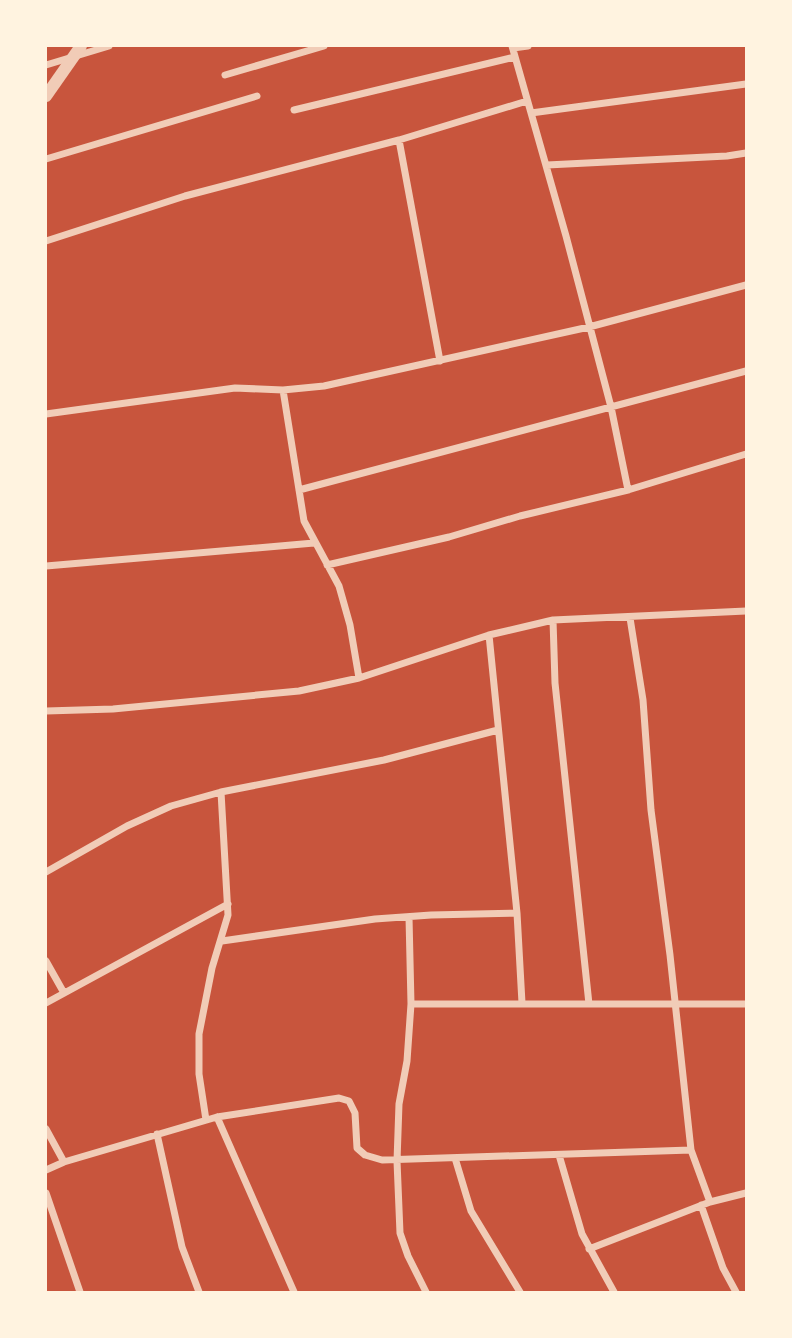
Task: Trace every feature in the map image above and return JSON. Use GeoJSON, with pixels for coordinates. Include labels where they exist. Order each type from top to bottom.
{"type":"FeatureCollection","features":[{"type":"Feature","properties":{"kind":"street"},"geometry":{"type":"LineString","coordinates":[[46,65],[78,50],[109,46]]}},
{"type":"Feature","properties":{"kind":"street"},"geometry":{"type":"LineString","coordinates":[[225,75],[324,46]]}},
{"type":"Feature","properties":{"kind":"street"},"geometry":{"type":"LineString","coordinates":[[528,46],[512,47],[547,165],[611,407],[628,490]]}},
{"type":"Feature","properties":{"kind":"street"},"geometry":{"type":"LineString","coordinates":[[46,96],[78,50]]}},
{"type":"Feature","properties":{"kind":"street"},"geometry":{"type":"LineString","coordinates":[[294,110],[515,57]]}},
{"type":"Feature","properties":{"kind":"street"},"geometry":{"type":"LineString","coordinates":[[531,113],[747,84]]}},
{"type":"Feature","properties":{"kind":"street"},"geometry":{"type":"LineString","coordinates":[[46,159],[257,96]]}},
{"type":"Feature","properties":{"kind":"street"},"geometry":{"type":"LineString","coordinates":[[46,241],[185,196],[399,140],[527,101]]}},
{"type":"Feature","properties":{"kind":"street"},"geometry":{"type":"LineString","coordinates":[[399,140],[440,361]]}},
{"type":"Feature","properties":{"kind":"street"},"geometry":{"type":"LineString","coordinates":[[547,165],[747,153]]}},
{"type":"Feature","properties":{"kind":"street"},"geometry":{"type":"LineString","coordinates":[[46,414],[235,388],[283,390],[324,386],[589,327],[747,285]]}},
{"type":"Feature","properties":{"kind":"street"},"geometry":{"type":"LineString","coordinates":[[299,490],[747,371]]}},
{"type":"Feature","properties":{"kind":"street"},"geometry":{"type":"LineString","coordinates":[[283,390],[304,521],[339,586],[350,625],[359,678]]}},
{"type":"Feature","properties":{"kind":"street"},"geometry":{"type":"LineString","coordinates":[[327,565],[449,537],[520,516],[628,490],[747,454]]}},
{"type":"Feature","properties":{"kind":"street"},"geometry":{"type":"LineString","coordinates":[[46,566],[314,543]]}},
{"type":"Feature","properties":{"kind":"street"},"geometry":{"type":"LineString","coordinates":[[46,711],[205,702],[299,691],[359,678],[489,635],[552,620],[747,611]]}},
{"type":"Feature","properties":{"kind":"street"},"geometry":{"type":"LineString","coordinates":[[630,618],[643,700],[651,810],[691,1150],[710,1202]]}},
{"type":"Feature","properties":{"kind":"street"},"geometry":{"type":"LineString","coordinates":[[552,620],[555,683],[589,1004]]}},
{"type":"Feature","properties":{"kind":"street"},"geometry":{"type":"LineString","coordinates":[[489,635],[517,913],[522,1003]]}},
{"type":"Feature","properties":{"kind":"street"},"geometry":{"type":"LineString","coordinates":[[46,872],[127,826],[171,806],[221,792],[384,760],[498,730]]}},
{"type":"Feature","properties":{"kind":"street"},"geometry":{"type":"LineString","coordinates":[[206,1120],[199,1074],[199,1034],[212,968],[226,929],[228,904],[221,792]]}},
{"type":"Feature","properties":{"kind":"street"},"geometry":{"type":"LineString","coordinates":[[46,1003],[228,904]]}},
{"type":"Feature","properties":{"kind":"street"},"geometry":{"type":"LineString","coordinates":[[222,941],[375,919],[517,913]]}},
{"type":"Feature","properties":{"kind":"street"},"geometry":{"type":"LineString","coordinates":[[409,917],[411,1004],[407,1061],[399,1104],[397,1161],[400,1233],[426,1293]]}},
{"type":"Feature","properties":{"kind":"street"},"geometry":{"type":"LineString","coordinates":[[46,961],[64,993]]}},
{"type":"Feature","properties":{"kind":"street"},"geometry":{"type":"LineString","coordinates":[[411,1004],[747,1004]]}},
{"type":"Feature","properties":{"kind":"street"},"geometry":{"type":"LineString","coordinates":[[46,1170],[64,1162],[217,1117],[339,1098],[349,1101],[355,1113],[357,1148],[365,1156],[382,1160],[691,1150]]}},
{"type":"Feature","properties":{"kind":"street"},"geometry":{"type":"LineString","coordinates":[[217,1117],[294,1293]]}},
{"type":"Feature","properties":{"kind":"street"},"geometry":{"type":"LineString","coordinates":[[46,1129],[64,1162]]}},
{"type":"Feature","properties":{"kind":"street"},"geometry":{"type":"LineString","coordinates":[[157,1134],[182,1247],[199,1293]]}},
{"type":"Feature","properties":{"kind":"street"},"geometry":{"type":"LineString","coordinates":[[559,1155],[589,1250],[614,1293]]}},
{"type":"Feature","properties":{"kind":"street"},"geometry":{"type":"LineString","coordinates":[[456,1158],[471,1211],[520,1293]]}},
{"type":"Feature","properties":{"kind":"street"},"geometry":{"type":"LineString","coordinates":[[46,1193],[80,1293]]}},
{"type":"Feature","properties":{"kind":"street"},"geometry":{"type":"LineString","coordinates":[[589,1250],[701,1205],[747,1193]]}},
{"type":"Feature","properties":{"kind":"street"},"geometry":{"type":"LineString","coordinates":[[701,1205],[723,1268],[736,1293]]}}]}
